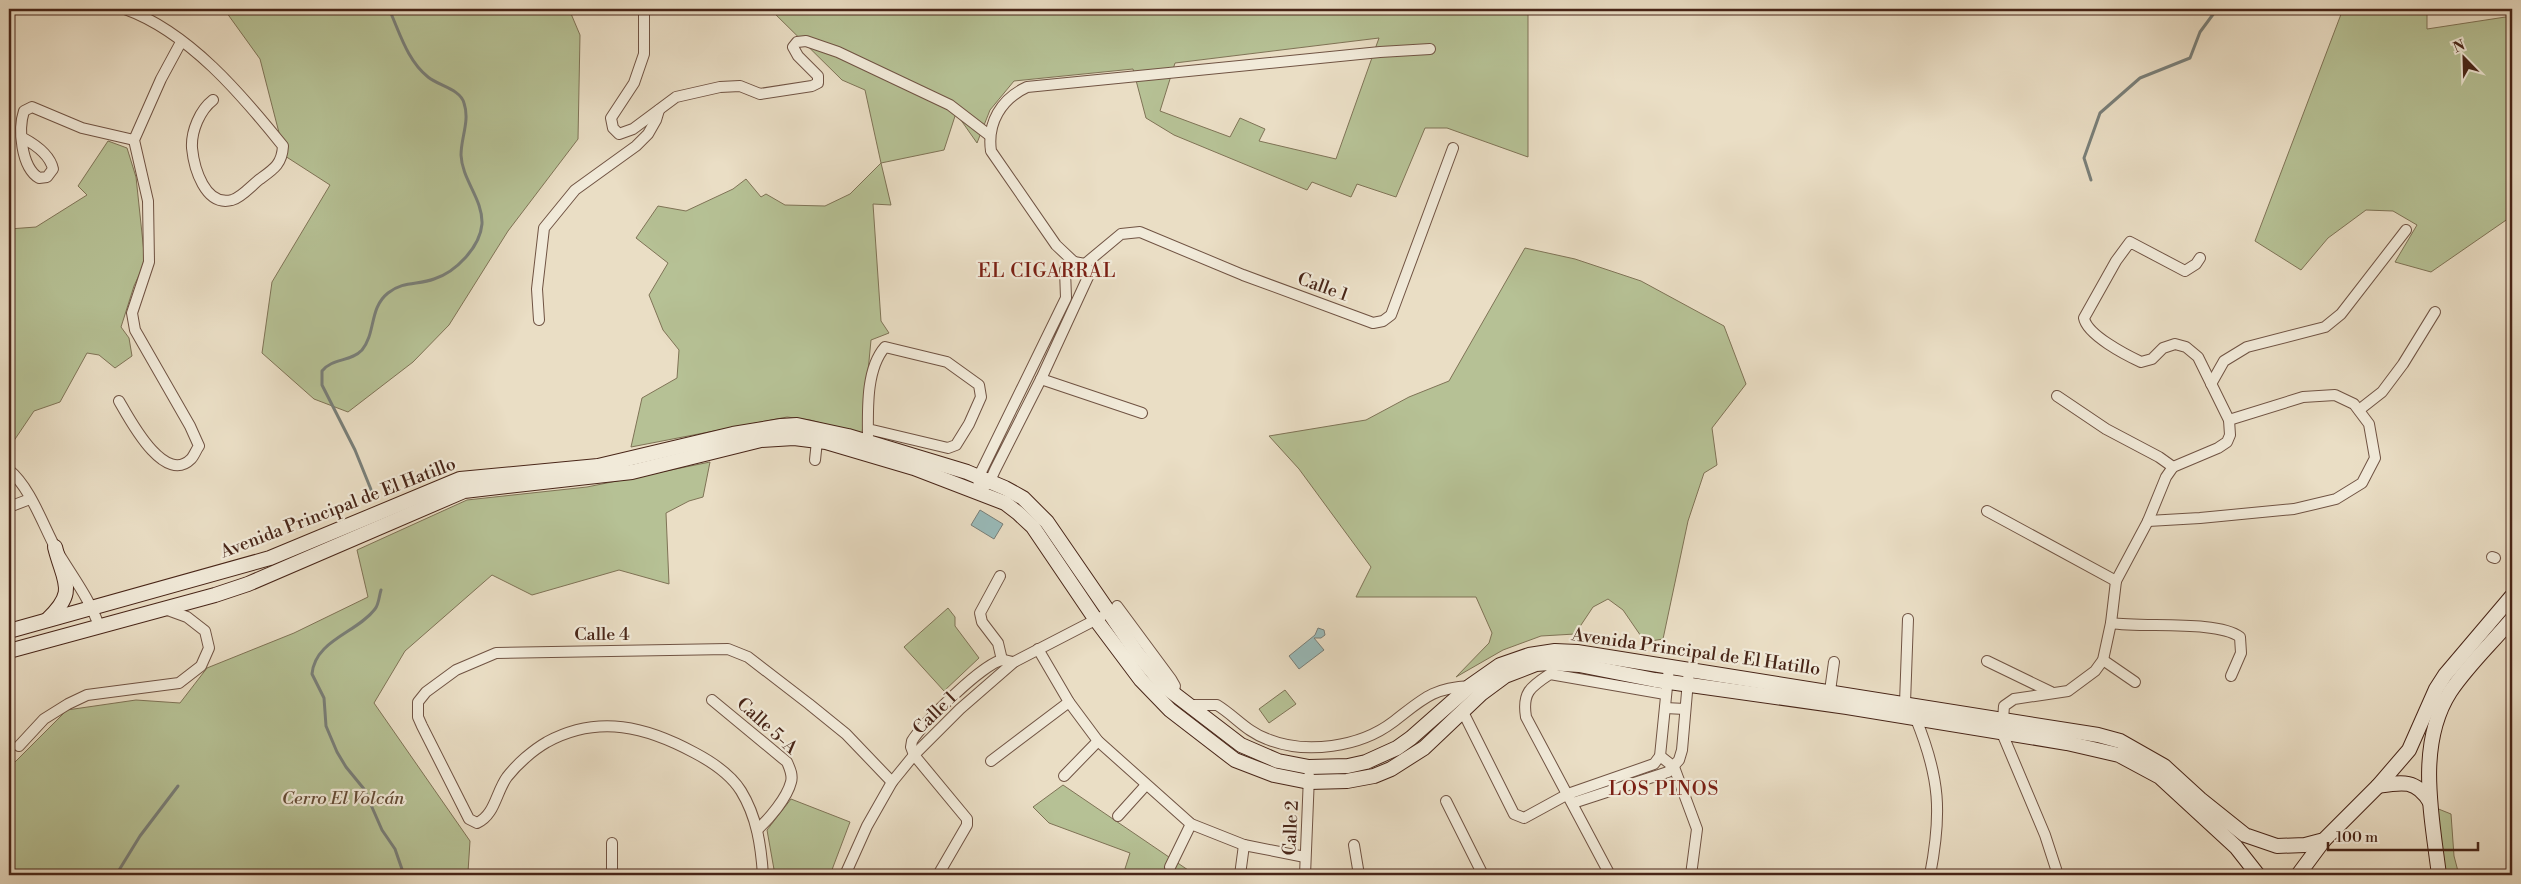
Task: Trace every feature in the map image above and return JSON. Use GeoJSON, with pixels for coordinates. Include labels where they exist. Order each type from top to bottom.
{"type":"FeatureCollection","features":[{"type":"Feature","properties":{"kind":"main road","name":"Avenida Principal de El Hatillo"},"geometry":{"type":"LineString","coordinates":[[9,632],[270,558],[460,479],[598,466],[781,426],[820,429],[868,435],[984,479],[1023,498],[1047,522],[1112,609],[1152,672],[1173,693],[1241,745],[1278,761],[1309,768],[1348,766],[1374,758],[1397,748],[1411,738],[1470,686],[1500,665],[1518,658],[1555,651],[1586,653],[1905,703],[2103,750],[2160,777],[2236,847],[2258,875]]}},
{"type":"Feature","properties":{"kind":"main road","name":"Avenida Principal de El Hatillo"},"geometry":{"type":"LineString","coordinates":[[9,651],[215,596],[285,570],[464,491],[632,472],[777,438],[817,441],[914,468],[1005,503],[1018,512],[1033,527],[1096,620],[1141,680],[1170,710],[1235,760],[1274,775],[1310,782],[1360,780],[1391,770],[1424,748],[1505,676],[1536,664],[1580,664],[1666,688],[1687,684],[1916,719],[2098,734],[2120,742],[2164,766],[2200,799],[2245,835],[2277,846],[2306,845],[2324,840]]}},
{"type":"Feature","properties":{"kind":"main road"},"geometry":{"type":"LineString","coordinates":[[46,621],[58,609],[67,594],[66,581],[55,547]]}},
{"type":"Feature","properties":{"kind":"main road"},"geometry":{"type":"LineString","coordinates":[[2298,875],[2324,840],[2378,786],[2409,750],[2436,689],[2445,675],[2512,596]]}},
{"type":"Feature","properties":{"kind":"main road"},"geometry":{"type":"LineString","coordinates":[[2439,875],[2430,802],[2432,744],[2441,711],[2450,693],[2512,619]]}},
{"type":"Feature","properties":{"kind":"main road"},"geometry":{"type":"LineString","coordinates":[[2378,786],[2409,783],[2423,790],[2430,802]]}},
{"type":"Feature","properties":{"kind":"street"},"geometry":{"type":"LineString","coordinates":[[126,9],[146,16],[227,80],[282,146],[282,158],[272,170],[232,200],[218,199],[208,193],[200,180],[192,147],[196,125],[205,107],[213,100]]}},
{"type":"Feature","properties":{"kind":"street"},"geometry":{"type":"LineString","coordinates":[[644,9],[644,54],[634,83],[611,118],[613,128],[619,134],[627,132],[676,97],[720,87],[740,86],[760,94],[812,86],[818,83],[818,76],[798,56],[793,47],[797,42],[806,41],[838,52],[950,105],[989,135]]}},
{"type":"Feature","properties":{"kind":"street"},"geometry":{"type":"LineString","coordinates":[[119,401],[141,438],[155,454],[168,462],[180,465],[190,459],[199,446],[190,426],[135,330],[132,313],[149,262],[148,201],[134,140],[161,79],[181,42]]}},
{"type":"Feature","properties":{"kind":"street"},"geometry":{"type":"LineString","coordinates":[[978,493],[1070,300],[1088,277],[1088,270],[1085,264],[1074,262],[1056,245],[995,158],[989,135],[1000,108],[1008,99],[1027,87],[1380,52],[1430,49]]}},
{"type":"Feature","properties":{"kind":"street"},"geometry":{"type":"LineString","coordinates":[[24,138],[21,121],[24,111],[32,107],[82,128],[134,140]]}},
{"type":"Feature","properties":{"kind":"street"},"geometry":{"type":"LineString","coordinates":[[539,320],[536,289],[544,228],[575,190],[636,146],[648,134],[659,110]]}},
{"type":"Feature","properties":{"kind":"street","name":"Calle 1"},"geometry":{"type":"LineString","coordinates":[[1085,264],[1122,234],[1140,232],[1244,275],[1373,323],[1383,321],[1391,315],[1453,148]]}},
{"type":"Feature","properties":{"kind":"street"},"geometry":{"type":"LineString","coordinates":[[2210,384],[2224,361],[2247,347],[2326,327],[2341,314],[2406,230]]}},
{"type":"Feature","properties":{"kind":"street"},"geometry":{"type":"LineString","coordinates":[[2058,875],[2045,835],[2001,726],[2004,706],[2011,700],[2051,692],[2060,693],[2076,687],[2090,677],[2104,660],[2112,623],[2116,581],[2148,521],[2166,477],[2173,467],[2218,448],[2227,442],[2230,435],[2229,420],[2198,357],[2186,347],[2175,344],[2163,348],[2152,360],[2141,362],[2103,340],[2089,328],[2084,318],[2116,261],[2130,242],[2140,245],[2172,266],[2185,271],[2196,264],[2200,258]]}},
{"type":"Feature","properties":{"kind":"street"},"geometry":{"type":"LineString","coordinates":[[984,479],[1041,379],[1070,300],[1066,270],[1074,262]]}},
{"type":"Feature","properties":{"kind":"street"},"geometry":{"type":"LineString","coordinates":[[2359,410],[2382,392],[2403,364],[2435,312]]}},
{"type":"Feature","properties":{"kind":"street"},"geometry":{"type":"LineString","coordinates":[[885,347],[947,362],[978,385],[981,397],[970,424],[956,445],[948,448],[868,435],[873,371],[877,356],[885,347]]}},
{"type":"Feature","properties":{"kind":"street"},"geometry":{"type":"LineString","coordinates":[[1041,379],[1142,413]]}},
{"type":"Feature","properties":{"kind":"street"},"geometry":{"type":"LineString","coordinates":[[2148,521],[2294,509],[2336,499],[2362,483],[2375,458],[2369,424],[2354,404],[2335,395],[2303,397],[2229,420]]}},
{"type":"Feature","properties":{"kind":"street"},"geometry":{"type":"LineString","coordinates":[[2057,396],[2106,429],[2159,456],[2173,467]]}},
{"type":"Feature","properties":{"kind":"street"},"geometry":{"type":"LineString","coordinates":[[815,460],[817,441]]}},
{"type":"Feature","properties":{"kind":"street"},"geometry":{"type":"LineString","coordinates":[[9,470],[30,499],[55,547],[93,609],[99,626]]}},
{"type":"Feature","properties":{"kind":"street"},"geometry":{"type":"LineString","coordinates":[[9,507],[30,499]]}},
{"type":"Feature","properties":{"kind":"street"},"geometry":{"type":"LineString","coordinates":[[1987,511],[2116,581]]}},
{"type":"Feature","properties":{"kind":"street"},"geometry":{"type":"LineString","coordinates":[[1000,576],[980,613],[982,622],[998,643],[1002,660]]}},
{"type":"Feature","properties":{"kind":"street"},"geometry":{"type":"LineString","coordinates":[[19,746],[44,719],[87,695],[180,683],[201,666],[209,648],[205,631],[187,617],[165,609]]}},
{"type":"Feature","properties":{"kind":"street","name":"Calle 1"},"geometry":{"type":"LineString","coordinates":[[845,875],[867,826],[892,782],[914,755],[960,709],[1014,662],[1096,620],[1112,609]]}},
{"type":"Feature","properties":{"kind":"street"},"geometry":{"type":"LineString","coordinates":[[1905,703],[1908,619]]}},
{"type":"Feature","properties":{"kind":"street"},"geometry":{"type":"LineString","coordinates":[[2112,623],[2232,631],[2240,637],[2241,653],[2231,676]]}},
{"type":"Feature","properties":{"kind":"street","name":"Calle 4"},"geometry":{"type":"LineString","coordinates":[[757,830],[752,813],[740,790],[711,762],[657,734],[635,728],[608,726],[586,728],[546,742],[507,777],[486,820],[477,824],[469,819],[422,726],[418,717],[418,702],[426,692],[456,670],[487,656],[511,651],[728,649],[748,657],[824,712],[892,782]]}},
{"type":"Feature","properties":{"kind":"street"},"geometry":{"type":"LineString","coordinates":[[1038,649],[1069,702],[1098,741],[1191,824],[1244,845],[1305,857]]}},
{"type":"Feature","properties":{"kind":"street"},"geometry":{"type":"LineString","coordinates":[[938,875],[962,833],[967,819],[914,755],[911,747],[915,736],[967,683],[985,669],[1002,660],[1014,662]]}},
{"type":"Feature","properties":{"kind":"street"},"geometry":{"type":"LineString","coordinates":[[2104,660],[2135,682]]}},
{"type":"Feature","properties":{"kind":"street"},"geometry":{"type":"LineString","coordinates":[[1987,661],[2051,692]]}},
{"type":"Feature","properties":{"kind":"street"},"geometry":{"type":"LineString","coordinates":[[1830,691],[1834,662]]}},
{"type":"Feature","properties":{"kind":"street"},"geometry":{"type":"LineString","coordinates":[[1463,712],[1517,817],[1524,818],[1568,794],[1654,764],[1660,756],[1669,667]]}},
{"type":"Feature","properties":{"kind":"street"},"geometry":{"type":"LineString","coordinates":[[1573,803],[1668,772],[1674,767],[1682,750],[1689,669]]}},
{"type":"Feature","properties":{"kind":"street"},"geometry":{"type":"LineString","coordinates":[[1610,875],[1526,717],[1523,701],[1533,685],[1550,674],[1666,688]]}},
{"type":"Feature","properties":{"kind":"street"},"geometry":{"type":"LineString","coordinates":[[1188,705],[1217,705],[1244,727],[1267,740],[1309,748],[1364,739],[1380,732],[1436,690],[1470,686]]}},
{"type":"Feature","properties":{"kind":"street","name":"Calle 5-A"},"geometry":{"type":"LineString","coordinates":[[712,700],[788,762],[791,782],[772,816],[757,830]]}},
{"type":"Feature","properties":{"kind":"street"},"geometry":{"type":"LineString","coordinates":[[991,761],[1069,702]]}},
{"type":"Feature","properties":{"kind":"street"},"geometry":{"type":"LineString","coordinates":[[1665,708],[1686,709]]}},
{"type":"Feature","properties":{"kind":"street"},"geometry":{"type":"LineString","coordinates":[[1916,719],[1931,763],[1937,792],[1938,828],[1930,875]]}},
{"type":"Feature","properties":{"kind":"street"},"geometry":{"type":"LineString","coordinates":[[1064,776],[1098,741]]}},
{"type":"Feature","properties":{"kind":"street"},"geometry":{"type":"LineString","coordinates":[[1660,756],[1674,767],[1696,829],[1691,875]]}},
{"type":"Feature","properties":{"kind":"street","name":"Calle 2"},"geometry":{"type":"LineString","coordinates":[[1305,875],[1310,782],[1309,768]]}},
{"type":"Feature","properties":{"kind":"street"},"geometry":{"type":"LineString","coordinates":[[1118,816],[1146,785]]}},
{"type":"Feature","properties":{"kind":"street"},"geometry":{"type":"LineString","coordinates":[[1446,801],[1483,875]]}},
{"type":"Feature","properties":{"kind":"street"},"geometry":{"type":"LineString","coordinates":[[1170,867],[1191,824]]}},
{"type":"Feature","properties":{"kind":"street"},"geometry":{"type":"LineString","coordinates":[[757,830],[763,875]]}},
{"type":"Feature","properties":{"kind":"street"},"geometry":{"type":"LineString","coordinates":[[612,843],[612,875]]}},
{"type":"Feature","properties":{"kind":"street"},"geometry":{"type":"LineString","coordinates":[[1240,875],[1244,845]]}},
{"type":"Feature","properties":{"kind":"street"},"geometry":{"type":"LineString","coordinates":[[1354,845],[1359,875]]}},
{"type":"Feature","properties":{"kind":"green space"},"geometry":{"type":"Polygon","coordinates":[[[224,9],[569,9],[580,35],[578,139],[508,231],[449,325],[413,362],[348,412],[314,399],[262,353],[272,282],[330,185],[285,156],[260,59],[224,9]]]}},
{"type":"Feature","properties":{"kind":"green space"},"geometry":{"type":"Polygon","coordinates":[[[770,9],[1528,9],[1528,157],[1447,128],[1425,128],[1396,197],[1357,184],[1351,197],[1312,182],[1307,190],[1174,135],[1146,118],[1133,69],[1014,81],[990,110],[977,143],[956,113],[944,150],[881,163],[865,90],[842,80],[770,9]],[[1379,38],[1175,63],[1160,111],[1230,137],[1240,118],[1265,129],[1259,141],[1336,159],[1379,38]]]}},
{"type":"Feature","properties":{"kind":"green space"},"geometry":{"type":"Polygon","coordinates":[[[2343,9],[2427,9],[2427,29],[2512,16],[2512,216],[2431,272],[2395,262],[2417,225],[2393,211],[2366,210],[2328,238],[2301,270],[2255,241],[2343,9]]]}},
{"type":"Feature","properties":{"kind":"green space"},"geometry":{"type":"Polygon","coordinates":[[[108,141],[127,148],[136,177],[145,262],[134,286],[121,327],[129,338],[132,356],[115,368],[99,355],[87,353],[60,402],[34,411],[9,448],[9,229],[36,227],[87,195],[78,186],[108,141]]]}},
{"type":"Feature","properties":{"kind":"green space"},"geometry":{"type":"Polygon","coordinates":[[[881,163],[891,205],[873,204],[881,321],[889,333],[871,340],[862,434],[810,420],[787,417],[631,447],[642,398],[677,378],[679,350],[663,330],[649,295],[668,263],[636,238],[658,206],[686,211],[733,189],[746,179],[761,197],[766,194],[785,205],[825,206],[850,194],[881,163]]]}},
{"type":"Feature","properties":{"kind":"green space"},"geometry":{"type":"Polygon","coordinates":[[[1525,248],[1575,259],[1641,281],[1724,326],[1746,384],[1712,428],[1717,465],[1704,473],[1688,521],[1663,639],[1645,642],[1623,610],[1608,599],[1593,607],[1575,634],[1541,636],[1503,650],[1456,677],[1489,643],[1492,633],[1476,597],[1356,597],[1371,567],[1299,469],[1269,436],[1366,420],[1409,397],[1449,381],[1525,248]]]}},
{"type":"Feature","properties":{"kind":"green space","name":"Cerro El Volcán"},"geometry":{"type":"Polygon","coordinates":[[[710,462],[703,497],[689,501],[666,513],[669,584],[619,570],[532,595],[492,575],[405,651],[374,703],[470,841],[468,872],[472,875],[9,875],[9,787],[14,785],[9,768],[67,710],[136,700],[180,703],[207,668],[294,633],[368,597],[357,550],[467,500],[587,487],[710,462]]]}},
{"type":"Feature","properties":{"kind":"green space"},"geometry":{"type":"Polygon","coordinates":[[[948,608],[955,617],[955,626],[979,658],[944,691],[904,647],[948,608]]]}},
{"type":"Feature","properties":{"kind":"green space"},"geometry":{"type":"Polygon","coordinates":[[[1285,690],[1296,704],[1269,723],[1259,709],[1285,690]]]}},
{"type":"Feature","properties":{"kind":"green space"},"geometry":{"type":"Polygon","coordinates":[[[1063,785],[1194,875],[1123,875],[1130,853],[1049,823],[1033,807],[1063,785]]]}},
{"type":"Feature","properties":{"kind":"green space"},"geometry":{"type":"Polygon","coordinates":[[[791,799],[850,822],[830,875],[775,875],[767,830],[791,799]]]}},
{"type":"Feature","properties":{"kind":"green space"},"geometry":{"type":"Polygon","coordinates":[[[2436,808],[2451,814],[2454,856],[2459,875],[2445,875],[2436,808]]]}},
{"type":"Feature","properties":{"kind":"water"},"geometry":{"type":"Polygon","coordinates":[[[980,510],[1003,524],[994,539],[971,525],[980,510]]]}},
{"type":"Feature","properties":{"kind":"water"},"geometry":{"type":"Polygon","coordinates":[[[1318,628],[1324,630],[1325,635],[1321,638],[1314,638],[1324,650],[1299,669],[1289,656],[1315,635],[1318,628]]]}},
{"type":"Feature","properties":{"kind":"waterway"},"geometry":{"type":"LineString","coordinates":[[372,492],[355,450],[322,385],[322,371],[331,364],[353,357],[362,350],[369,336],[378,306],[388,293],[405,285],[428,281],[442,276],[466,258],[477,241],[482,224],[479,206],[462,164],[461,148],[466,123],[466,110],[462,98],[454,91],[428,77],[415,63],[405,46],[389,9]]}},
{"type":"Feature","properties":{"kind":"waterway"},"geometry":{"type":"LineString","coordinates":[[2091,180],[2084,158],[2100,113],[2140,78],[2190,58],[2200,32],[2217,9]]}},
{"type":"Feature","properties":{"kind":"waterway"},"geometry":{"type":"LineString","coordinates":[[381,590],[375,609],[321,653],[315,662],[312,674],[324,698],[326,726],[337,752],[346,767],[364,789],[382,830],[395,849],[404,875]]}},
{"type":"Feature","properties":{"kind":"waterway"},"geometry":{"type":"LineString","coordinates":[[116,875],[140,836],[178,786]]}},
{"type":"Feature","properties":{"kind":"district","name":"EL CIGARRAL"},"geometry":{"type":"Point","coordinates":[1047,271]}},
{"type":"Feature","properties":{"kind":"district","name":"LOS PINOS"},"geometry":{"type":"Point","coordinates":[1664,789]}}]}
